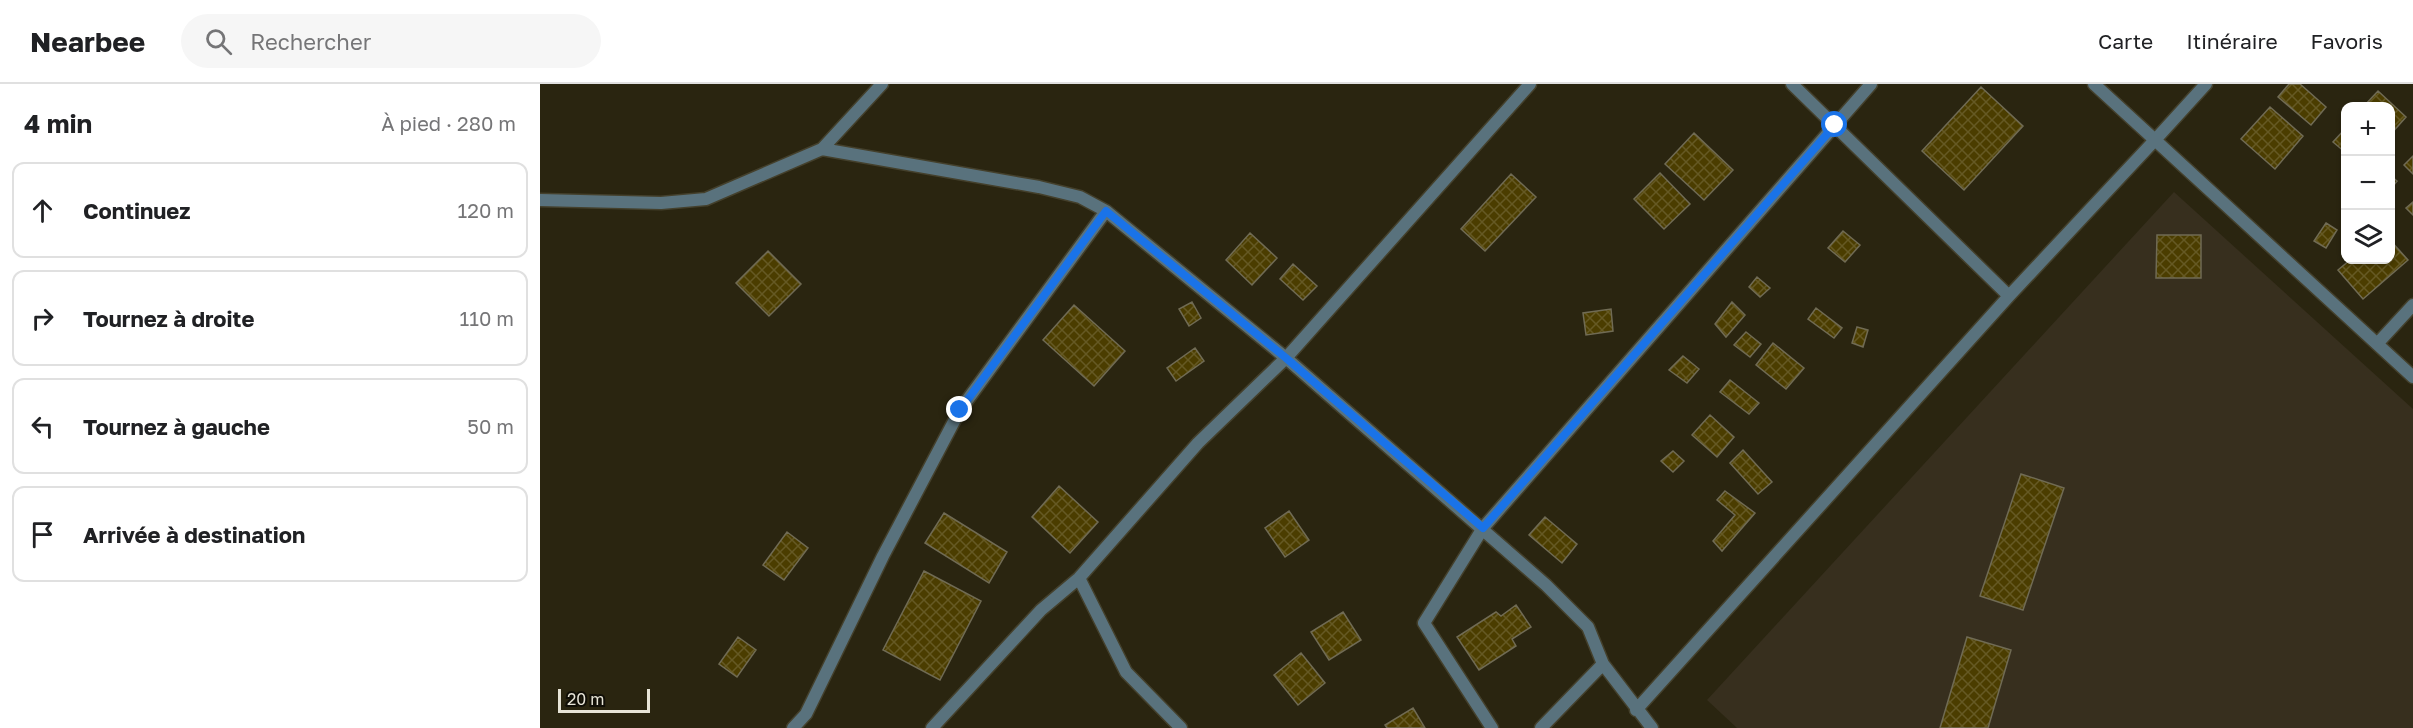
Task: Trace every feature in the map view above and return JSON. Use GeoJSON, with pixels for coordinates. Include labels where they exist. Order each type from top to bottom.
{"type":"FeatureCollection","features":[{"type":"Feature","properties":{"kind":"street"},"geometry":{"type":"LineString","coordinates":[[540,200],[661,203],[706,199],[822,149],[882,84]]}},
{"type":"Feature","properties":{"kind":"street"},"geometry":{"type":"LineString","coordinates":[[932,728],[1041,610],[1079,578],[1198,442],[1286,358],[1530,84]]}},
{"type":"Feature","properties":{"kind":"street"},"geometry":{"type":"LineString","coordinates":[[1792,84],[2009,296]]}},
{"type":"Feature","properties":{"kind":"street"},"geometry":{"type":"LineString","coordinates":[[1492,728],[1424,623],[1483,528],[1871,84]]}},
{"type":"Feature","properties":{"kind":"street"},"geometry":{"type":"LineString","coordinates":[[2094,84],[2413,377]]}},
{"type":"Feature","properties":{"kind":"street"},"geometry":{"type":"LineString","coordinates":[[1636,710],[2009,296],[2206,84]]}},
{"type":"Feature","properties":{"kind":"street"},"geometry":{"type":"LineString","coordinates":[[822,149],[1039,187],[1080,197],[1106,211],[1286,358],[1483,528],[1588,627],[1603,664],[1652,728]]}},
{"type":"Feature","properties":{"kind":"street"},"geometry":{"type":"LineString","coordinates":[[793,728],[806,714],[883,556],[960,410],[1106,211]]}},
{"type":"Feature","properties":{"kind":"street"},"geometry":{"type":"LineString","coordinates":[[2378,344],[2413,305]]}},
{"type":"Feature","properties":{"kind":"street"},"geometry":{"type":"LineString","coordinates":[[1079,578],[1126,672],[1181,728]]}},
{"type":"Feature","properties":{"kind":"street"},"geometry":{"type":"LineString","coordinates":[[1541,728],[1603,664]]}},
{"type":"Feature","properties":{"kind":"shaded area"},"geometry":{"type":"Polygon","coordinates":[[[2174,192],[2413,409],[2413,728],[1737,728],[1707,700],[2174,192]]]}},
{"type":"Feature","properties":{"kind":"building"},"geometry":{"type":"Polygon","coordinates":[[[2289,84],[2300,84],[2326,107],[2311,125],[2278,97],[2289,84]]]}},
{"type":"Feature","properties":{"kind":"building"},"geometry":{"type":"Polygon","coordinates":[[[1981,87],[2023,126],[1964,190],[1922,151],[1981,87]]]}},
{"type":"Feature","properties":{"kind":"building"},"geometry":{"type":"Polygon","coordinates":[[[2378,91],[2390,102],[2368,102],[2378,91]]]}},
{"type":"Feature","properties":{"kind":"building"},"geometry":{"type":"Polygon","coordinates":[[[2270,107],[2303,136],[2275,169],[2241,139],[2270,107]]]}},
{"type":"Feature","properties":{"kind":"building"},"geometry":{"type":"Polygon","coordinates":[[[2395,107],[2406,117],[2395,129],[2395,107]]]}},
{"type":"Feature","properties":{"kind":"building"},"geometry":{"type":"Polygon","coordinates":[[[1694,133],[1733,170],[1704,200],[1665,164],[1694,133]]]}},
{"type":"Feature","properties":{"kind":"building"},"geometry":{"type":"Polygon","coordinates":[[[2341,133],[2341,149],[2333,142],[2341,133]]]}},
{"type":"Feature","properties":{"kind":"building"},"geometry":{"type":"Polygon","coordinates":[[[2413,156],[2413,174],[2404,165],[2413,156]]]}},
{"type":"Feature","properties":{"kind":"building"},"geometry":{"type":"Polygon","coordinates":[[[1660,173],[1690,204],[1664,229],[1634,199],[1660,173]]]}},
{"type":"Feature","properties":{"kind":"building"},"geometry":{"type":"Polygon","coordinates":[[[1511,174],[1536,197],[1485,251],[1461,229],[1511,174]]]}},
{"type":"Feature","properties":{"kind":"building"},"geometry":{"type":"Polygon","coordinates":[[[2413,202],[2413,215],[2406,208],[2413,202]]]}},
{"type":"Feature","properties":{"kind":"building"},"geometry":{"type":"Polygon","coordinates":[[[2326,223],[2337,230],[2326,248],[2314,241],[2326,223]]]}},
{"type":"Feature","properties":{"kind":"building"},"geometry":{"type":"Polygon","coordinates":[[[1843,231],[1860,245],[1845,262],[1828,248],[1843,231]]]}},
{"type":"Feature","properties":{"kind":"building"},"geometry":{"type":"Polygon","coordinates":[[[1250,233],[1277,258],[1252,285],[1226,260],[1250,233]]]}},
{"type":"Feature","properties":{"kind":"building"},"geometry":{"type":"Polygon","coordinates":[[[2157,235],[2201,235],[2201,278],[2156,278],[2157,235]]]}},
{"type":"Feature","properties":{"kind":"building"},"geometry":{"type":"Polygon","coordinates":[[[2395,246],[2408,260],[2363,299],[2338,270],[2345,264],[2395,264],[2395,246]]]}},
{"type":"Feature","properties":{"kind":"building"},"geometry":{"type":"Polygon","coordinates":[[[768,251],[801,284],[769,316],[736,283],[768,251]]]}},
{"type":"Feature","properties":{"kind":"building"},"geometry":{"type":"Polygon","coordinates":[[[1293,264],[1317,286],[1303,300],[1280,279],[1293,264]]]}},
{"type":"Feature","properties":{"kind":"building"},"geometry":{"type":"Polygon","coordinates":[[[1757,277],[1770,288],[1760,297],[1749,287],[1757,277]]]}},
{"type":"Feature","properties":{"kind":"building"},"geometry":{"type":"Polygon","coordinates":[[[1192,302],[1201,318],[1189,326],[1179,309],[1192,302]]]}},
{"type":"Feature","properties":{"kind":"building"},"geometry":{"type":"Polygon","coordinates":[[[1732,302],[1745,315],[1726,337],[1715,324],[1732,302]]]}},
{"type":"Feature","properties":{"kind":"building"},"geometry":{"type":"Polygon","coordinates":[[[1074,305],[1125,351],[1094,386],[1043,340],[1074,305]]]}},
{"type":"Feature","properties":{"kind":"building"},"geometry":{"type":"Polygon","coordinates":[[[1816,308],[1842,328],[1834,338],[1808,319],[1816,308]]]}},
{"type":"Feature","properties":{"kind":"building"},"geometry":{"type":"Polygon","coordinates":[[[1611,309],[1613,331],[1586,335],[1583,313],[1611,309]]]}},
{"type":"Feature","properties":{"kind":"building"},"geometry":{"type":"Polygon","coordinates":[[[1857,327],[1868,330],[1863,347],[1852,343],[1857,327]]]}},
{"type":"Feature","properties":{"kind":"building"},"geometry":{"type":"Polygon","coordinates":[[[1746,332],[1761,344],[1750,357],[1734,345],[1746,332]]]}},
{"type":"Feature","properties":{"kind":"building"},"geometry":{"type":"Polygon","coordinates":[[[1773,343],[1804,368],[1786,389],[1756,365],[1773,343]]]}},
{"type":"Feature","properties":{"kind":"building"},"geometry":{"type":"Polygon","coordinates":[[[1195,348],[1204,361],[1176,381],[1167,368],[1195,348]]]}},
{"type":"Feature","properties":{"kind":"building"},"geometry":{"type":"Polygon","coordinates":[[[1683,356],[1699,369],[1687,383],[1669,370],[1683,356]]]}},
{"type":"Feature","properties":{"kind":"building"},"geometry":{"type":"Polygon","coordinates":[[[1730,380],[1759,403],[1749,414],[1720,392],[1730,380]]]}},
{"type":"Feature","properties":{"kind":"building"},"geometry":{"type":"Polygon","coordinates":[[[1710,415],[1734,437],[1717,457],[1692,435],[1710,415]]]}},
{"type":"Feature","properties":{"kind":"building"},"geometry":{"type":"Polygon","coordinates":[[[1743,450],[1772,482],[1758,494],[1730,463],[1743,450]]]}},
{"type":"Feature","properties":{"kind":"building"},"geometry":{"type":"Polygon","coordinates":[[[1673,451],[1684,461],[1673,472],[1661,461],[1673,451]]]}},
{"type":"Feature","properties":{"kind":"building"},"geometry":{"type":"Polygon","coordinates":[[[2021,474],[2064,488],[2023,610],[1980,596],[2021,474]]]}},
{"type":"Feature","properties":{"kind":"building"},"geometry":{"type":"Polygon","coordinates":[[[1059,486],[1098,522],[1070,553],[1032,517],[1059,486]]]}},
{"type":"Feature","properties":{"kind":"building"},"geometry":{"type":"Polygon","coordinates":[[[1725,491],[1755,513],[1722,551],[1713,541],[1735,515],[1717,500],[1725,491]]]}},
{"type":"Feature","properties":{"kind":"building"},"geometry":{"type":"Polygon","coordinates":[[[1289,511],[1309,540],[1285,557],[1265,528],[1289,511]]]}},
{"type":"Feature","properties":{"kind":"building"},"geometry":{"type":"Polygon","coordinates":[[[944,513],[1007,552],[989,583],[925,543],[944,513]]]}},
{"type":"Feature","properties":{"kind":"building"},"geometry":{"type":"Polygon","coordinates":[[[1545,517],[1577,544],[1562,563],[1529,535],[1545,517]]]}},
{"type":"Feature","properties":{"kind":"building"},"geometry":{"type":"Polygon","coordinates":[[[787,532],[808,548],[784,580],[763,565],[787,532]]]}},
{"type":"Feature","properties":{"kind":"building"},"geometry":{"type":"Polygon","coordinates":[[[924,571],[981,601],[940,680],[883,650],[924,571]]]}},
{"type":"Feature","properties":{"kind":"building"},"geometry":{"type":"Polygon","coordinates":[[[1516,605],[1531,627],[1512,639],[1516,646],[1479,670],[1457,637],[1496,612],[1501,616],[1516,605]]]}},
{"type":"Feature","properties":{"kind":"building"},"geometry":{"type":"Polygon","coordinates":[[[1343,612],[1361,640],[1329,660],[1311,632],[1343,612]]]}},
{"type":"Feature","properties":{"kind":"building"},"geometry":{"type":"Polygon","coordinates":[[[738,637],[756,650],[737,677],[719,664],[738,637]]]}},
{"type":"Feature","properties":{"kind":"building"},"geometry":{"type":"Polygon","coordinates":[[[1967,637],[2011,650],[1988,728],[1940,728],[1967,637]]]}},
{"type":"Feature","properties":{"kind":"building"},"geometry":{"type":"Polygon","coordinates":[[[1301,653],[1325,683],[1298,705],[1274,675],[1301,653]]]}},
{"type":"Feature","properties":{"kind":"building"},"geometry":{"type":"Polygon","coordinates":[[[1413,708],[1425,728],[1387,728],[1385,725],[1413,708]]]}},
{"type":"Feature","properties":{"kind":"route"},"geometry":{"type":"LineString","coordinates":[[960,410],[1106,211],[1286,358],[1483,528],[1835,125]]}}]}
